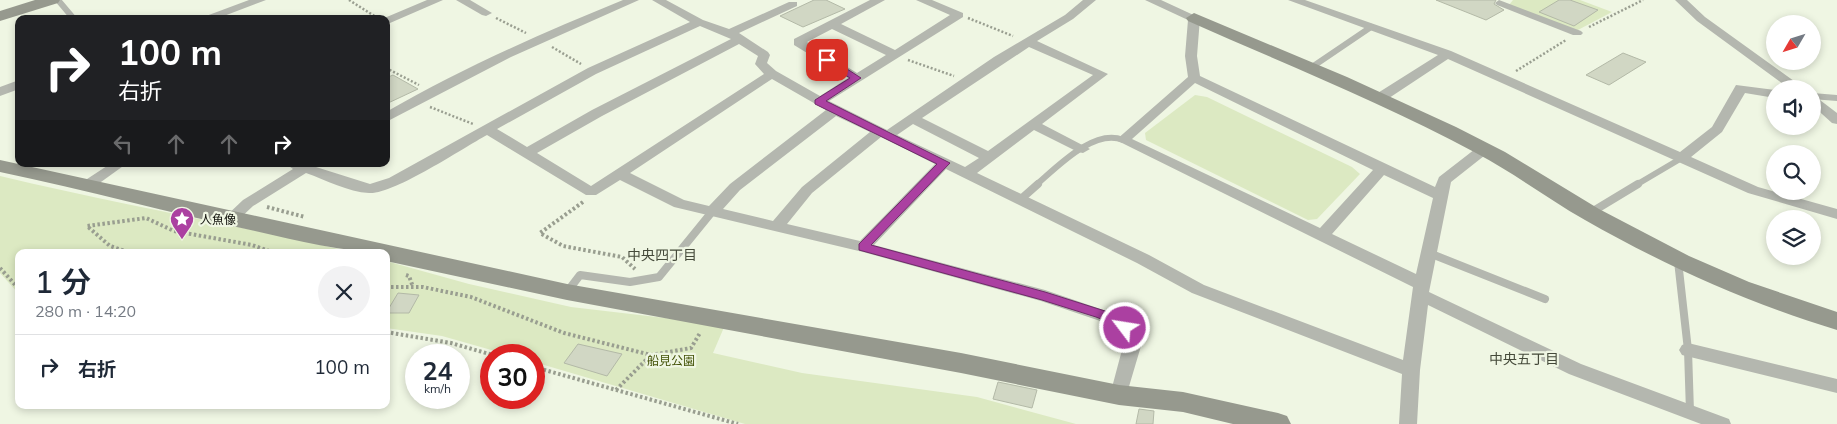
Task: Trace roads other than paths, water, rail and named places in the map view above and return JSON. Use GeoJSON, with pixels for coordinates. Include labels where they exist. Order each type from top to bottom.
{"type":"FeatureCollection","features":[{"type":"Feature","properties":{"kind":"street"},"geometry":{"type":"LineString","coordinates":[[0,16],[52,0]]}},
{"type":"Feature","properties":{"kind":"street"},"geometry":{"type":"LineString","coordinates":[[216,15],[260,0]]}},
{"type":"Feature","properties":{"kind":"street"},"geometry":{"type":"LineString","coordinates":[[390,19],[437,0]]}},
{"type":"Feature","properties":{"kind":"street"},"geometry":{"type":"LineString","coordinates":[[462,0],[486,13]]}},
{"type":"Feature","properties":{"kind":"street"},"geometry":{"type":"LineString","coordinates":[[390,116],[534,37],[607,0]]}},
{"type":"Feature","properties":{"kind":"street"},"geometry":{"type":"LineString","coordinates":[[414,101],[411,97],[425,88],[534,37],[632,0]]}},
{"type":"Feature","properties":{"kind":"street"},"geometry":{"type":"LineString","coordinates":[[658,0],[699,22],[735,36],[764,55],[762,64],[772,74],[819,102],[1143,259],[1198,289],[1411,370]]}},
{"type":"Feature","properties":{"kind":"street"},"geometry":{"type":"LineString","coordinates":[[856,78],[798,42],[878,0]]}},
{"type":"Feature","properties":{"kind":"street"},"geometry":{"type":"LineString","coordinates":[[819,102],[959,15],[922,0]]}},
{"type":"Feature","properties":{"kind":"street"},"geometry":{"type":"LineString","coordinates":[[776,227],[807,190],[884,133],[912,118],[966,81],[1069,16],[1090,0]]}},
{"type":"Feature","properties":{"kind":"street"},"geometry":{"type":"LineString","coordinates":[[1151,0],[1378,99],[1484,149],[1589,213],[1678,261],[1768,300],[1837,321]]}},
{"type":"Feature","properties":{"kind":"street"},"geometry":{"type":"LineString","coordinates":[[1294,0],[1447,54],[1752,190],[1837,214]]}},
{"type":"Feature","properties":{"kind":"street"},"geometry":{"type":"LineString","coordinates":[[1680,0],[1702,19],[1787,80]]}},
{"type":"Feature","properties":{"kind":"street"},"geometry":{"type":"LineString","coordinates":[[1499,1],[1577,34]]}},
{"type":"Feature","properties":{"kind":"street"},"geometry":{"type":"LineString","coordinates":[[526,154],[793,4]]}},
{"type":"Feature","properties":{"kind":"street"},"geometry":{"type":"LineString","coordinates":[[1194,18],[1191,56],[1194,78]]}},
{"type":"Feature","properties":{"kind":"street"},"geometry":{"type":"LineString","coordinates":[[309,167],[360,187],[382,186],[592,71],[699,22]]}},
{"type":"Feature","properties":{"kind":"street"},"geometry":{"type":"LineString","coordinates":[[831,24],[894,54]]}},
{"type":"Feature","properties":{"kind":"street"},"geometry":{"type":"LineString","coordinates":[[968,173],[1102,74],[1028,42]]}},
{"type":"Feature","properties":{"kind":"street"},"geometry":{"type":"LineString","coordinates":[[1378,99],[1447,54]]}},
{"type":"Feature","properties":{"kind":"street"},"geometry":{"type":"LineString","coordinates":[[488,129],[591,192],[772,74]]}},
{"type":"Feature","properties":{"kind":"street"},"geometry":{"type":"LineString","coordinates":[[1194,78],[1123,140],[1322,235],[1421,290],[1575,369],[1722,424]]}},
{"type":"Feature","properties":{"kind":"street"},"geometry":{"type":"LineString","coordinates":[[1194,78],[1442,196]]}},
{"type":"Feature","properties":{"kind":"street"},"geometry":{"type":"LineString","coordinates":[[1680,159],[1717,129],[1742,88],[1766,92]]}},
{"type":"Feature","properties":{"kind":"street"},"geometry":{"type":"LineString","coordinates":[[1821,106],[1837,120]]}},
{"type":"Feature","properties":{"kind":"street"},"geometry":{"type":"LineString","coordinates":[[711,213],[735,188],[835,110]]}},
{"type":"Feature","properties":{"kind":"street"},"geometry":{"type":"LineString","coordinates":[[912,118],[988,157]]}},
{"type":"Feature","properties":{"kind":"street"},"geometry":{"type":"LineString","coordinates":[[1034,125],[1083,149]]}},
{"type":"Feature","properties":{"kind":"street"},"geometry":{"type":"LineString","coordinates":[[1408,424],[1411,370],[1421,290],[1444,180],[1484,149]]}},
{"type":"Feature","properties":{"kind":"street"},"geometry":{"type":"LineString","coordinates":[[863,247],[944,163]]}},
{"type":"Feature","properties":{"kind":"street"},"geometry":{"type":"LineString","coordinates":[[0,166],[90,184],[231,219],[368,249]]}},
{"type":"Feature","properties":{"kind":"street"},"geometry":{"type":"LineString","coordinates":[[90,184],[115,167]]}},
{"type":"Feature","properties":{"kind":"street"},"geometry":{"type":"LineString","coordinates":[[231,219],[248,204],[301,167]]}},
{"type":"Feature","properties":{"kind":"street"},"geometry":{"type":"LineString","coordinates":[[1322,235],[1382,169]]}},
{"type":"Feature","properties":{"kind":"street"},"geometry":{"type":"LineString","coordinates":[[620,174],[679,204],[863,247],[1045,296],[1115,320],[1131,337],[1132,346],[1119,395]]}},
{"type":"Feature","properties":{"kind":"street"},"geometry":{"type":"LineString","coordinates":[[390,254],[567,292],[961,363],[1119,395],[1183,402],[1278,424]]}},
{"type":"Feature","properties":{"kind":"street"},"geometry":{"type":"LineString","coordinates":[[1688,350],[1837,386]]}},
{"type":"Feature","properties":{"kind":"lane"},"geometry":{"type":"LineString","coordinates":[[58,0],[71,15]]}},
{"type":"Feature","properties":{"kind":"lane"},"geometry":{"type":"LineString","coordinates":[[1309,69],[1371,27]]}},
{"type":"Feature","properties":{"kind":"lane"},"geometry":{"type":"LineString","coordinates":[[1821,99],[1837,98]]}},
{"type":"Feature","properties":{"kind":"lane"},"geometry":{"type":"LineString","coordinates":[[1021,199],[1083,149],[1104,137],[1112,136],[1123,140]]}},
{"type":"Feature","properties":{"kind":"lane"},"geometry":{"type":"LineString","coordinates":[[1589,213],[1680,159]]}},
{"type":"Feature","properties":{"kind":"lane"},"geometry":{"type":"LineString","coordinates":[[567,292],[580,275],[636,282],[647,282],[659,277],[711,213]]}},
{"type":"Feature","properties":{"kind":"lane"},"geometry":{"type":"LineString","coordinates":[[1429,253],[1546,299]]}},
{"type":"Feature","properties":{"kind":"lane"},"geometry":{"type":"LineString","coordinates":[[1678,261],[1688,350],[1690,412]]}},
{"type":"Feature","properties":{"kind":"place","name":"人魚像"},"geometry":{"type":"Point","coordinates":[182,240]}},
{"type":"Feature","properties":{"kind":"district","name":"中央四丁目"},"geometry":{"type":"Point","coordinates":[662,255]}},
{"type":"Feature","properties":{"kind":"district","name":"中央五丁目"},"geometry":{"type":"Point","coordinates":[1524,359]}},
{"type":"Feature","properties":{"kind":"park label","name":"船見公園"},"geometry":{"type":"Point","coordinates":[671,360]}}]}
